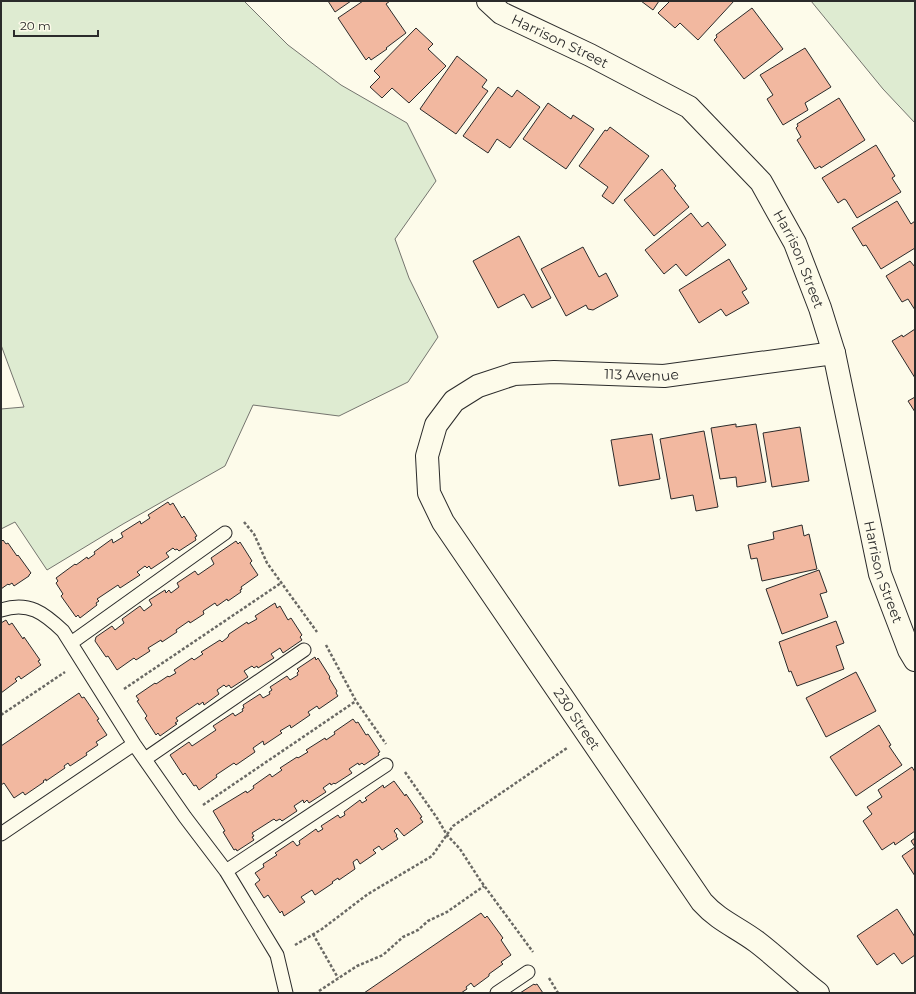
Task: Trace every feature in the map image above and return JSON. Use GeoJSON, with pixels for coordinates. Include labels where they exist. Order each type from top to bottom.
{"type":"FeatureCollection","features":[{"type":"Feature","properties":{"kind":"street","name":"Harrison Street"},"geometry":{"type":"LineString","coordinates":[[488,1],[501,13],[590,55],[689,106],[761,182],[795,243],[820,308],[834,352],[880,574],[913,653]]}},
{"type":"Feature","properties":{"kind":"street","name":"113 Avenue"},"geometry":{"type":"LineString","coordinates":[[454,401],[478,386],[514,374],[554,372],[664,376],[834,352]]}},
{"type":"Feature","properties":{"kind":"street","name":"230 Street"},"geometry":{"type":"LineString","coordinates":[[454,401],[436,425],[426,456],[429,493],[443,522],[702,902],[711,912],[756,941],[800,980],[818,993]]}},
{"type":"Feature","properties":{"kind":"lane"},"geometry":{"type":"LineString","coordinates":[[71,643],[225,533]]}},
{"type":"Feature","properties":{"kind":"lane"},"geometry":{"type":"LineString","coordinates":[[1,610],[19,607],[37,610],[59,628],[71,643],[134,744],[146,759],[185,817],[226,871],[277,955],[286,993]]}},
{"type":"Feature","properties":{"kind":"lane"},"geometry":{"type":"LineString","coordinates":[[146,759],[304,650]]}},
{"type":"Feature","properties":{"kind":"lane"},"geometry":{"type":"LineString","coordinates":[[1,834],[134,744]]}},
{"type":"Feature","properties":{"kind":"lane"},"geometry":{"type":"LineString","coordinates":[[226,871],[386,765]]}},
{"type":"Feature","properties":{"kind":"lane"},"geometry":{"type":"LineString","coordinates":[[497,993],[528,972]]}},
{"type":"Feature","properties":{"kind":"path"},"geometry":{"type":"LineString","coordinates":[[225,533],[234,522],[242,519],[254,534],[267,563],[320,636]]}},
{"type":"Feature","properties":{"kind":"path"},"geometry":{"type":"LineString","coordinates":[[124,689],[282,583]]}},
{"type":"Feature","properties":{"kind":"path"},"geometry":{"type":"LineString","coordinates":[[324,642],[356,701],[388,746]]}},
{"type":"Feature","properties":{"kind":"path"},"geometry":{"type":"LineString","coordinates":[[1,715],[82,661]]}},
{"type":"Feature","properties":{"kind":"path"},"geometry":{"type":"LineString","coordinates":[[201,806],[356,701]]}},
{"type":"Feature","properties":{"kind":"path"},"geometry":{"type":"LineString","coordinates":[[294,946],[322,929],[368,894],[432,856],[453,826],[570,746]]}},
{"type":"Feature","properties":{"kind":"path"},"geometry":{"type":"LineString","coordinates":[[401,766],[447,835],[460,849],[484,886],[535,955]]}},
{"type":"Feature","properties":{"kind":"path"},"geometry":{"type":"LineString","coordinates":[[319,991],[357,966],[383,955],[403,937],[418,930],[428,921],[447,912],[484,886]]}},
{"type":"Feature","properties":{"kind":"path"},"geometry":{"type":"LineString","coordinates":[[313,934],[338,978]]}},
{"type":"Feature","properties":{"kind":"path"},"geometry":{"type":"LineString","coordinates":[[547,974],[558,993]]}},
{"type":"Feature","properties":{"kind":"green space"},"geometry":{"type":"Polygon","coordinates":[[[1,1],[244,1],[288,45],[341,85],[407,123],[436,181],[395,239],[409,278],[438,337],[408,382],[339,416],[253,405],[225,466],[123,524],[47,570],[15,522],[1,529],[1,409],[24,407],[1,345],[1,1]]]}},
{"type":"Feature","properties":{"kind":"green space"},"geometry":{"type":"Polygon","coordinates":[[[811,1],[915,1],[915,123],[883,89],[811,1]]]}},
{"type":"Feature","properties":{"kind":"building"},"geometry":{"type":"Polygon","coordinates":[[[328,1],[351,1],[335,12],[328,1]]]}},
{"type":"Feature","properties":{"kind":"building"},"geometry":{"type":"Polygon","coordinates":[[[363,1],[390,1],[386,4],[406,33],[371,60],[369,57],[366,60],[338,18],[363,1]]]}},
{"type":"Feature","properties":{"kind":"building"},"geometry":{"type":"Polygon","coordinates":[[[641,1],[659,1],[653,10],[641,1]]]}},
{"type":"Feature","properties":{"kind":"building"},"geometry":{"type":"Polygon","coordinates":[[[670,1],[734,1],[698,40],[680,23],[675,28],[658,13],[670,1]]]}},
{"type":"Feature","properties":{"kind":"building"},"geometry":{"type":"Polygon","coordinates":[[[752,8],[783,49],[744,79],[714,40],[717,37],[716,35],[752,8]]]}},
{"type":"Feature","properties":{"kind":"building"},"geometry":{"type":"Polygon","coordinates":[[[416,28],[433,44],[428,49],[446,66],[409,103],[392,88],[382,98],[370,87],[380,77],[374,71],[416,28]]]}},
{"type":"Feature","properties":{"kind":"building"},"geometry":{"type":"Polygon","coordinates":[[[805,48],[831,87],[805,103],[808,110],[783,125],[767,99],[773,95],[760,75],[805,48]]]}},
{"type":"Feature","properties":{"kind":"building"},"geometry":{"type":"Polygon","coordinates":[[[457,56],[487,80],[482,87],[488,91],[456,134],[420,109],[457,56]]]}},
{"type":"Feature","properties":{"kind":"building"},"geometry":{"type":"Polygon","coordinates":[[[498,87],[512,97],[517,90],[540,107],[510,148],[497,139],[488,153],[463,136],[498,87]]]}},
{"type":"Feature","properties":{"kind":"building"},"geometry":{"type":"Polygon","coordinates":[[[839,98],[865,140],[821,168],[820,166],[815,169],[797,140],[801,137],[796,128],[798,126],[797,124],[839,98]]]}},
{"type":"Feature","properties":{"kind":"building"},"geometry":{"type":"Polygon","coordinates":[[[548,103],[571,119],[573,115],[594,129],[566,169],[523,139],[548,103]]]}},
{"type":"Feature","properties":{"kind":"building"},"geometry":{"type":"Polygon","coordinates":[[[610,127],[649,156],[613,204],[602,196],[608,187],[579,166],[605,130],[607,131],[610,127]]]}},
{"type":"Feature","properties":{"kind":"building"},"geometry":{"type":"Polygon","coordinates":[[[876,145],[895,176],[892,178],[901,192],[857,218],[846,200],[844,199],[838,203],[822,178],[876,145]]]}},
{"type":"Feature","properties":{"kind":"building"},"geometry":{"type":"Polygon","coordinates":[[[662,169],[676,186],[674,188],[689,207],[654,236],[624,200],[662,169]]]}},
{"type":"Feature","properties":{"kind":"building"},"geometry":{"type":"Polygon","coordinates":[[[897,201],[911,224],[915,221],[915,248],[881,269],[866,245],[863,246],[852,228],[897,201]]]}},
{"type":"Feature","properties":{"kind":"building"},"geometry":{"type":"Polygon","coordinates":[[[691,213],[702,227],[708,222],[726,245],[686,276],[676,264],[664,274],[645,250],[691,213]]]}},
{"type":"Feature","properties":{"kind":"building"},"geometry":{"type":"Polygon","coordinates":[[[519,236],[551,298],[532,308],[524,294],[498,308],[473,261],[519,236]]]}},
{"type":"Feature","properties":{"kind":"building"},"geometry":{"type":"Polygon","coordinates":[[[583,247],[599,277],[606,273],[618,296],[593,310],[588,309],[586,305],[566,316],[541,269],[583,247]]]}},
{"type":"Feature","properties":{"kind":"building"},"geometry":{"type":"Polygon","coordinates":[[[729,259],[747,289],[742,292],[749,303],[726,316],[721,309],[699,323],[679,290],[729,259]]]}},
{"type":"Feature","properties":{"kind":"building"},"geometry":{"type":"Polygon","coordinates":[[[910,261],[915,267],[915,310],[908,299],[902,302],[886,276],[910,261]]]}},
{"type":"Feature","properties":{"kind":"building"},"geometry":{"type":"Polygon","coordinates":[[[915,329],[915,378],[892,341],[902,335],[903,337],[915,329]]]}},
{"type":"Feature","properties":{"kind":"building"},"geometry":{"type":"Polygon","coordinates":[[[915,397],[915,412],[908,401],[915,397]]]}},
{"type":"Feature","properties":{"kind":"building"},"geometry":{"type":"Polygon","coordinates":[[[736,424],[736,427],[756,424],[766,482],[737,487],[736,477],[720,479],[711,428],[736,424]]]}},
{"type":"Feature","properties":{"kind":"building"},"geometry":{"type":"Polygon","coordinates":[[[800,427],[809,481],[772,487],[763,433],[800,427]]]}},
{"type":"Feature","properties":{"kind":"building"},"geometry":{"type":"Polygon","coordinates":[[[704,431],[718,507],[696,511],[693,495],[671,499],[660,439],[704,431]]]}},
{"type":"Feature","properties":{"kind":"building"},"geometry":{"type":"Polygon","coordinates":[[[652,434],[660,479],[619,486],[611,440],[652,434]]]}},
{"type":"Feature","properties":{"kind":"building"},"geometry":{"type":"Polygon","coordinates":[[[168,502],[170,505],[173,503],[182,518],[184,516],[197,536],[195,537],[196,540],[179,551],[173,548],[166,553],[169,557],[151,569],[149,566],[147,568],[145,566],[137,572],[140,575],[120,588],[118,585],[97,599],[99,601],[96,603],[97,605],[80,618],[78,615],[76,617],[61,596],[63,594],[56,583],[58,581],[56,578],[75,564],[76,565],[87,557],[88,559],[95,554],[94,552],[112,539],[113,543],[123,537],[121,533],[140,521],[141,524],[150,518],[148,515],[168,502]]]}},
{"type":"Feature","properties":{"kind":"building"},"geometry":{"type":"Polygon","coordinates":[[[802,525],[804,536],[809,534],[817,569],[762,581],[757,558],[751,559],[748,545],[774,539],[773,532],[802,525]]]}},
{"type":"Feature","properties":{"kind":"building"},"geometry":{"type":"Polygon","coordinates":[[[3,540],[6,544],[8,543],[31,573],[14,586],[12,583],[1,589],[1,542],[3,540]]]}},
{"type":"Feature","properties":{"kind":"building"},"geometry":{"type":"Polygon","coordinates":[[[236,541],[238,544],[240,542],[252,561],[250,563],[258,575],[241,587],[241,592],[228,601],[227,599],[217,606],[215,603],[203,611],[204,614],[190,623],[189,621],[176,630],[177,632],[162,642],[161,640],[148,648],[150,651],[136,660],[134,658],[117,670],[108,656],[106,657],[95,641],[96,637],[112,626],[115,630],[124,623],[122,619],[140,606],[144,611],[152,605],[149,600],[165,590],[166,593],[169,590],[171,593],[179,587],[177,583],[195,571],[198,575],[214,564],[211,558],[236,541]]]}},
{"type":"Feature","properties":{"kind":"building"},"geometry":{"type":"Polygon","coordinates":[[[819,570],[827,592],[820,594],[828,617],[782,634],[766,589],[819,570]]]}},
{"type":"Feature","properties":{"kind":"building"},"geometry":{"type":"Polygon","coordinates":[[[275,603],[277,608],[280,606],[288,620],[291,618],[302,635],[300,637],[302,640],[283,653],[280,648],[271,654],[274,658],[258,668],[257,666],[254,668],[252,666],[244,671],[248,677],[231,688],[229,685],[226,687],[224,685],[217,690],[219,694],[204,705],[203,702],[199,705],[198,703],[176,718],[178,721],[175,723],[177,724],[160,736],[158,733],[156,735],[145,718],[147,716],[137,701],[139,700],[136,696],[155,683],[156,684],[168,676],[169,677],[176,673],[174,670],[192,658],[194,660],[203,654],[201,652],[220,640],[222,642],[228,637],[229,634],[247,622],[248,624],[257,619],[255,616],[275,603]]]}},
{"type":"Feature","properties":{"kind":"building"},"geometry":{"type":"Polygon","coordinates":[[[6,620],[9,625],[12,623],[23,639],[24,637],[40,660],[38,661],[41,665],[21,679],[19,676],[15,679],[17,681],[1,693],[1,623],[6,620]]]}},
{"type":"Feature","properties":{"kind":"building"},"geometry":{"type":"Polygon","coordinates":[[[836,621],[844,643],[836,646],[844,669],[797,686],[791,671],[789,672],[779,642],[836,621]]]}},
{"type":"Feature","properties":{"kind":"building"},"geometry":{"type":"Polygon","coordinates":[[[315,657],[316,660],[318,658],[330,677],[329,678],[337,691],[336,693],[338,696],[319,709],[317,706],[308,712],[310,715],[291,728],[290,725],[280,731],[282,733],[264,745],[263,741],[253,748],[255,752],[236,765],[234,763],[216,775],[217,777],[199,790],[196,785],[194,786],[185,773],[183,775],[170,755],[189,742],[192,746],[216,730],[213,726],[233,713],[235,716],[243,711],[243,705],[260,694],[263,698],[270,694],[269,692],[272,690],[270,687],[287,676],[290,680],[298,675],[297,673],[299,671],[297,669],[315,657]]]}},
{"type":"Feature","properties":{"kind":"building"},"geometry":{"type":"Polygon","coordinates":[[[856,672],[876,711],[826,737],[806,698],[856,672]]]}},
{"type":"Feature","properties":{"kind":"building"},"geometry":{"type":"Polygon","coordinates":[[[79,693],[82,698],[84,697],[99,719],[97,720],[107,735],[96,742],[98,745],[86,753],[87,755],[70,766],[68,763],[64,766],[65,768],[46,781],[46,779],[43,781],[44,782],[25,795],[23,792],[14,798],[4,783],[1,785],[1,746],[79,693]]]}},
{"type":"Feature","properties":{"kind":"building"},"geometry":{"type":"Polygon","coordinates":[[[353,719],[356,723],[358,722],[366,735],[368,734],[380,752],[378,753],[379,755],[364,765],[362,763],[359,765],[358,763],[349,769],[352,773],[335,784],[334,783],[331,785],[330,783],[323,788],[326,792],[309,803],[307,800],[304,803],[303,800],[294,806],[297,811],[282,821],[280,819],[276,821],[274,819],[252,833],[254,840],[237,851],[236,849],[234,850],[213,811],[246,791],[247,793],[254,788],[253,786],[270,774],[272,777],[282,770],[280,768],[308,752],[306,750],[325,738],[326,740],[335,734],[334,732],[353,719]]]}},
{"type":"Feature","properties":{"kind":"building"},"geometry":{"type":"Polygon","coordinates":[[[879,725],[891,745],[889,746],[902,765],[856,796],[830,757],[879,725]]]}},
{"type":"Feature","properties":{"kind":"building"},"geometry":{"type":"Polygon","coordinates":[[[912,767],[915,772],[915,831],[895,845],[894,842],[882,850],[863,821],[872,814],[867,807],[882,797],[878,790],[912,767]]]}},
{"type":"Feature","properties":{"kind":"building"},"geometry":{"type":"Polygon","coordinates":[[[394,781],[405,796],[406,794],[422,817],[420,818],[423,822],[404,836],[397,828],[394,831],[398,839],[382,850],[379,846],[373,850],[376,853],[360,864],[357,859],[353,862],[355,869],[339,880],[338,878],[315,895],[312,890],[301,897],[305,902],[284,916],[282,911],[280,913],[268,895],[264,898],[255,884],[260,880],[255,873],[264,867],[263,864],[277,855],[275,853],[293,841],[297,846],[300,844],[299,841],[316,829],[318,832],[323,829],[321,826],[338,815],[340,818],[345,815],[344,812],[360,800],[362,803],[367,800],[365,798],[383,785],[384,788],[394,781]]]}},
{"type":"Feature","properties":{"kind":"building"},"geometry":{"type":"Polygon","coordinates":[[[915,838],[915,847],[911,841],[915,838]]]}},
{"type":"Feature","properties":{"kind":"building"},"geometry":{"type":"Polygon","coordinates":[[[915,847],[915,876],[902,856],[915,847]]]}},
{"type":"Feature","properties":{"kind":"building"},"geometry":{"type":"Polygon","coordinates":[[[897,909],[915,937],[915,955],[902,964],[894,953],[877,965],[857,936],[897,909]]]}},
{"type":"Feature","properties":{"kind":"building"},"geometry":{"type":"Polygon","coordinates":[[[481,913],[485,918],[487,916],[503,938],[501,940],[511,955],[501,962],[503,964],[474,987],[471,983],[466,987],[467,989],[461,993],[364,993],[481,913]]]}},
{"type":"Feature","properties":{"kind":"building"},"geometry":{"type":"Polygon","coordinates":[[[534,984],[537,984],[543,993],[520,993],[534,984]]]}}]}
